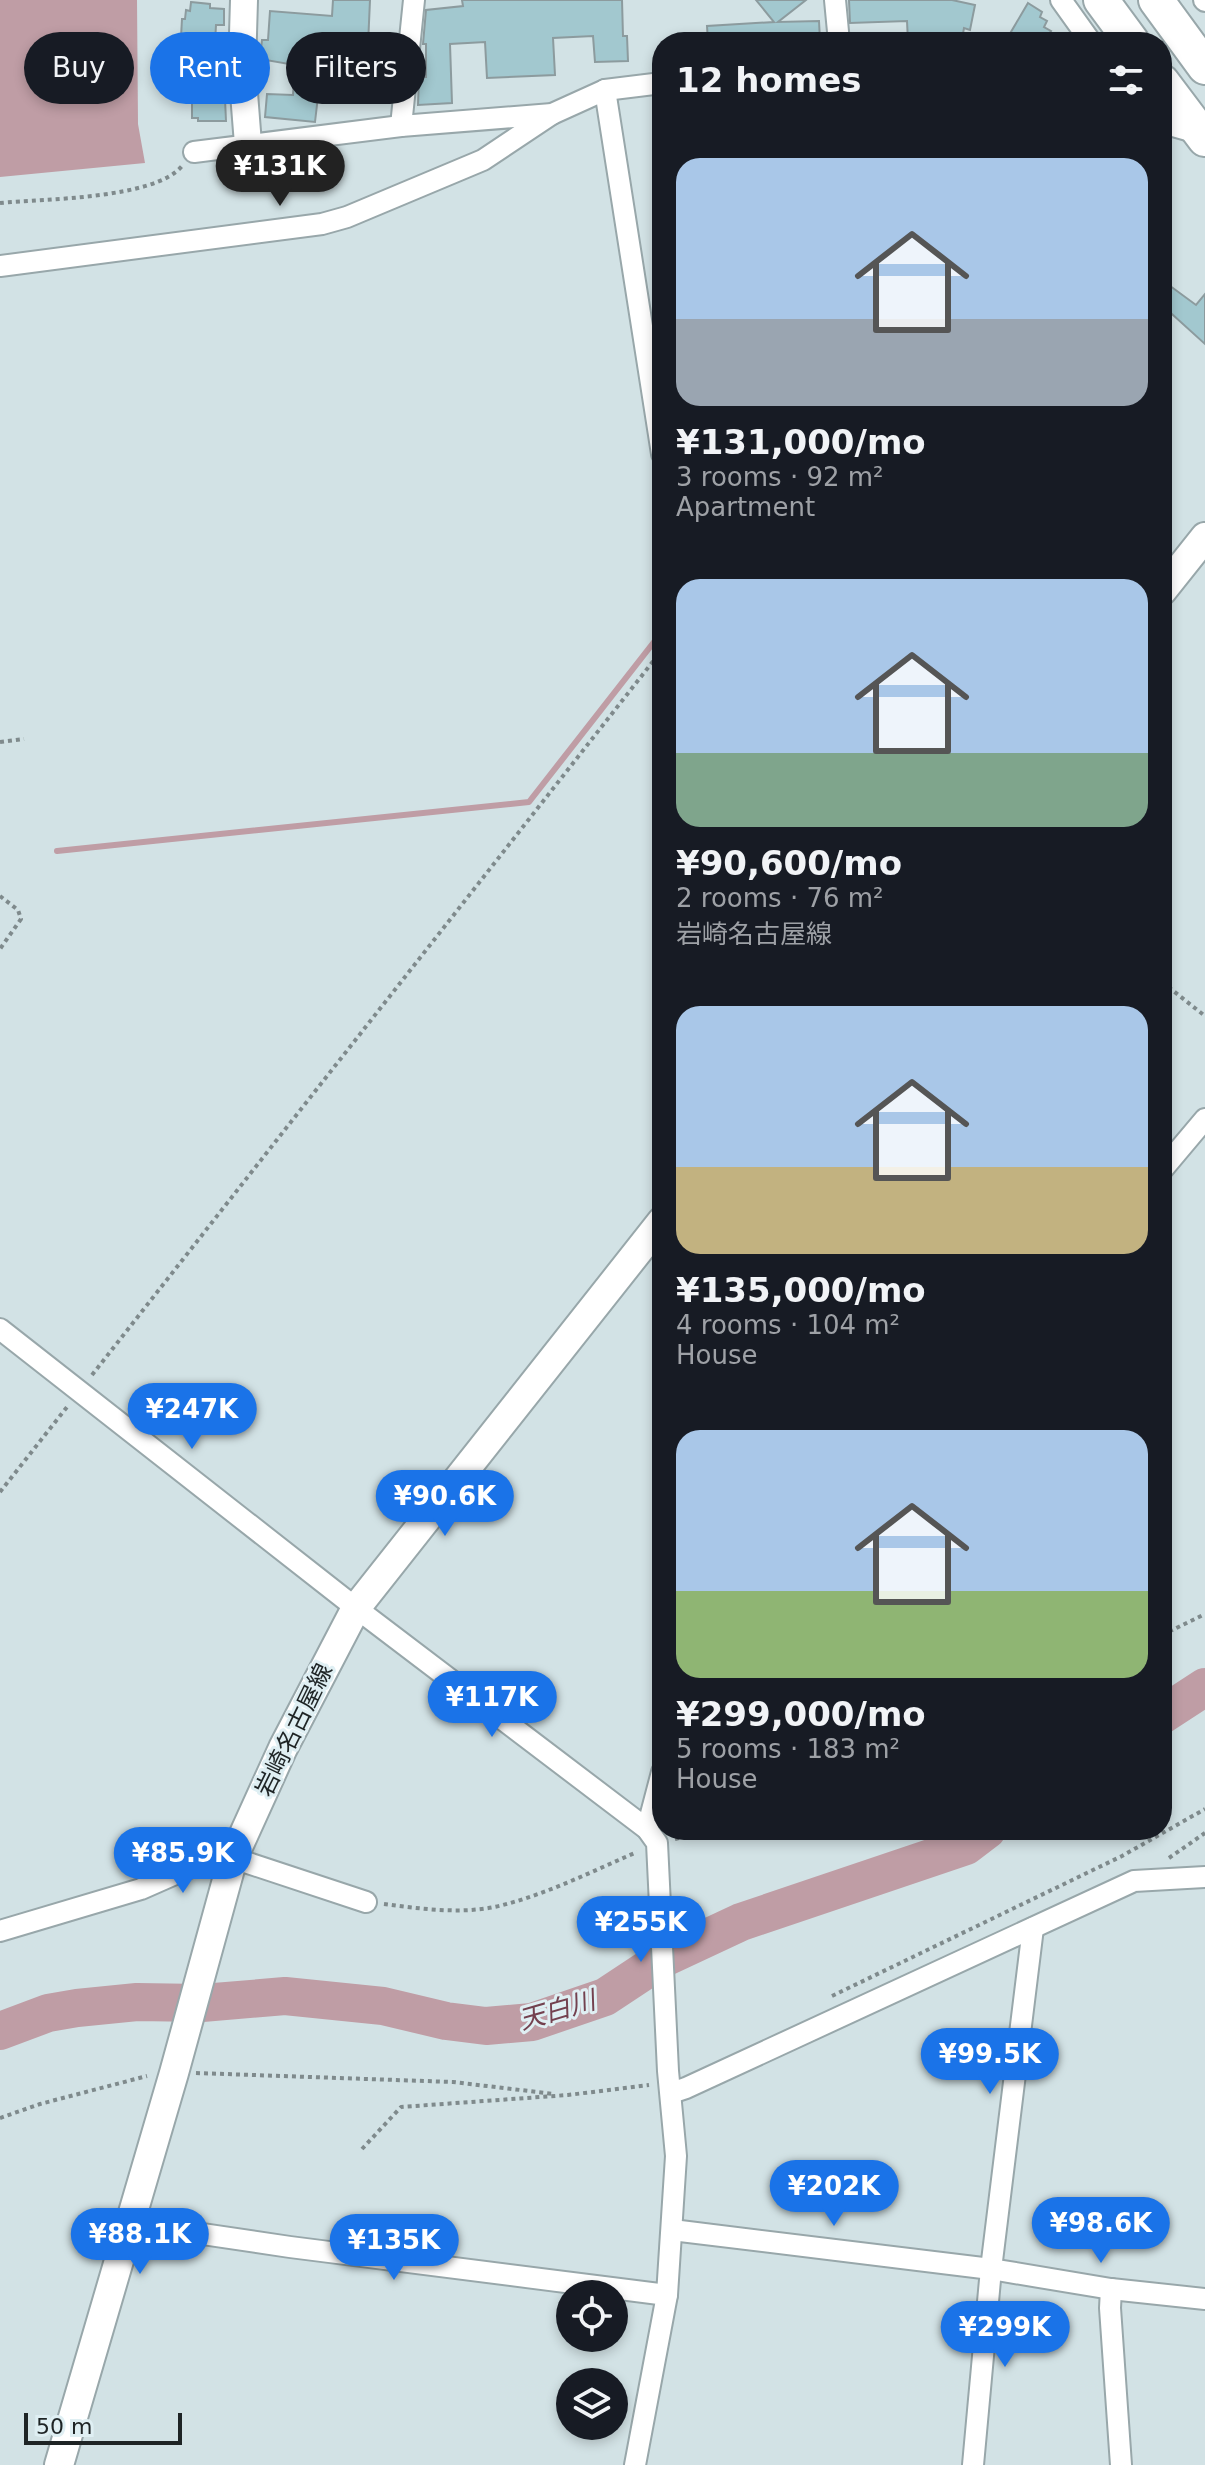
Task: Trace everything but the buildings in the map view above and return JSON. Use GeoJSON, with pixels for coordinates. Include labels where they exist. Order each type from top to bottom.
{"type":"FeatureCollection","features":[{"type":"Feature","properties":{"kind":"highway"},"geometry":{"type":"LineString","coordinates":[[1101,0],[1125,32]]}},
{"type":"Feature","properties":{"kind":"highway"},"geometry":{"type":"LineString","coordinates":[[1156,0],[1205,67]]}},
{"type":"Feature","properties":{"kind":"highway"},"geometry":{"type":"LineString","coordinates":[[1172,95],[1203,136]]}},
{"type":"Feature","properties":{"kind":"main road"},"geometry":{"type":"LineString","coordinates":[[1172,578],[1205,537]]}},
{"type":"Feature","properties":{"kind":"main road","name":"岩崎名古屋線"},"geometry":{"type":"LineString","coordinates":[[59,2465],[174,2073],[233,1858],[290,1734],[356,1608],[652,1234]]}},
{"type":"Feature","properties":{"kind":"street"},"geometry":{"type":"LineString","coordinates":[[244,0],[242,68],[248,144]]}},
{"type":"Feature","properties":{"kind":"street"},"geometry":{"type":"LineString","coordinates":[[401,126],[414,0]]}},
{"type":"Feature","properties":{"kind":"street"},"geometry":{"type":"LineString","coordinates":[[835,0],[838,32]]}},
{"type":"Feature","properties":{"kind":"street"},"geometry":{"type":"LineString","coordinates":[[1061,0],[1084,32]]}},
{"type":"Feature","properties":{"kind":"street"},"geometry":{"type":"LineString","coordinates":[[0,266],[322,224],[347,217],[483,160],[552,114],[605,90],[652,84]]}},
{"type":"Feature","properties":{"kind":"street"},"geometry":{"type":"LineString","coordinates":[[605,90],[652,390]]}},
{"type":"Feature","properties":{"kind":"street"},"geometry":{"type":"LineString","coordinates":[[194,152],[401,126],[552,114]]}},
{"type":"Feature","properties":{"kind":"street"},"geometry":{"type":"LineString","coordinates":[[1172,126],[1203,136]]}},
{"type":"Feature","properties":{"kind":"street"},"geometry":{"type":"LineString","coordinates":[[1172,1158],[1205,1119]]}},
{"type":"Feature","properties":{"kind":"street"},"geometry":{"type":"LineString","coordinates":[[0,1329],[654,1842],[676,2156],[667,2295],[635,2465]]}},
{"type":"Feature","properties":{"kind":"street"},"geometry":{"type":"LineString","coordinates":[[0,1931],[141,1889],[200,1863],[233,1858],[366,1902]]}},
{"type":"Feature","properties":{"kind":"street"},"geometry":{"type":"LineString","coordinates":[[670,2082],[701,2082],[1134,1881],[1205,1877]]}},
{"type":"Feature","properties":{"kind":"street"},"geometry":{"type":"LineString","coordinates":[[973,2465],[991,2269],[1033,1928]]}},
{"type":"Feature","properties":{"kind":"street"},"geometry":{"type":"LineString","coordinates":[[128,2223],[667,2295]]}},
{"type":"Feature","properties":{"kind":"street"},"geometry":{"type":"LineString","coordinates":[[672,2230],[1205,2299]]}},
{"type":"Feature","properties":{"kind":"street"},"geometry":{"type":"LineString","coordinates":[[1111,2289],[1121,2465]]}},
{"type":"Feature","properties":{"kind":"path"},"geometry":{"type":"LineString","coordinates":[[0,203],[142,189],[177,172],[194,152]]}},
{"type":"Feature","properties":{"kind":"path"},"geometry":{"type":"LineString","coordinates":[[0,1492],[652,663]]}},
{"type":"Feature","properties":{"kind":"path"},"geometry":{"type":"LineString","coordinates":[[0,742],[24,739]]}},
{"type":"Feature","properties":{"kind":"path"},"geometry":{"type":"LineString","coordinates":[[0,896],[18,910],[21,919],[0,949]]}},
{"type":"Feature","properties":{"kind":"path"},"geometry":{"type":"LineString","coordinates":[[1172,990],[1205,1016]]}},
{"type":"Feature","properties":{"kind":"path"},"geometry":{"type":"LineString","coordinates":[[1172,1630],[1205,1614]]}},
{"type":"Feature","properties":{"kind":"path"},"geometry":{"type":"LineString","coordinates":[[1172,1828],[1205,1809]]}},
{"type":"Feature","properties":{"kind":"path"},"geometry":{"type":"LineString","coordinates":[[1154,1880],[1170,1857],[1205,1833]]}},
{"type":"Feature","properties":{"kind":"path"},"geometry":{"type":"LineString","coordinates":[[366,1902],[435,1911],[500,1906],[550,1889],[664,1840]]}},
{"type":"Feature","properties":{"kind":"path"},"geometry":{"type":"LineString","coordinates":[[829,1997],[1150,1840]]}},
{"type":"Feature","properties":{"kind":"path"},"geometry":{"type":"LineString","coordinates":[[313,2078],[453,2082],[568,2095]]}},
{"type":"Feature","properties":{"kind":"path"},"geometry":{"type":"LineString","coordinates":[[362,2149],[401,2107],[568,2095],[670,2082]]}},
{"type":"Feature","properties":{"kind":"path"},"geometry":{"type":"LineString","coordinates":[[0,2118],[40,2104]]}},
{"type":"Feature","properties":{"kind":"shaded area"},"geometry":{"type":"Polygon","coordinates":[[[0,0],[137,0],[138,124],[145,163],[0,177],[0,0]]]}},
{"type":"Feature","properties":{"kind":"waterway"},"geometry":{"type":"LineString","coordinates":[[57,851],[529,802],[652,645]]}},
{"type":"Feature","properties":{"kind":"waterway","name":"天白川"},"geometry":{"type":"LineString","coordinates":[[1172,1708],[1205,1687]]}},
{"type":"Feature","properties":{"kind":"waterway","name":"天白川"},"geometry":{"type":"LineString","coordinates":[[0,2031],[48,2013],[77,2008],[137,2002],[202,2003],[285,1996],[383,2006],[446,2021],[486,2026],[532,2022],[605,1997],[664,1958],[741,1922],[966,1846],[974,1840]]}}]}
